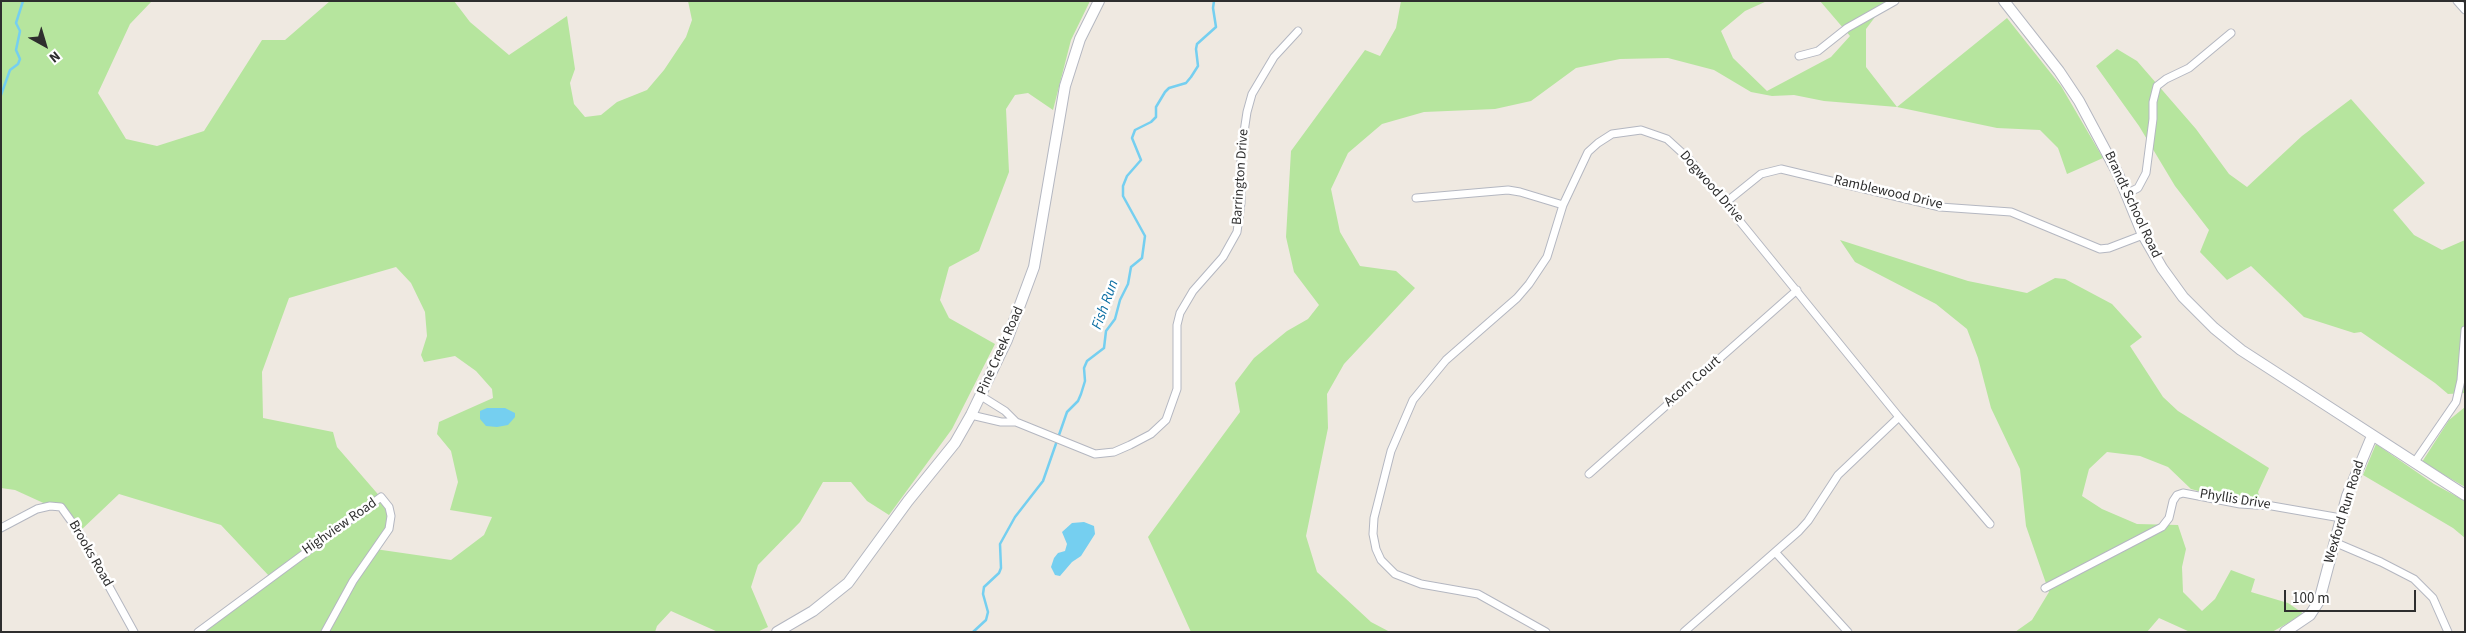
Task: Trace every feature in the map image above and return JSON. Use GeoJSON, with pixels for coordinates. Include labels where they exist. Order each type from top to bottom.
{"type":"FeatureCollection","features":[{"type":"Feature","properties":{"kind":"street","name":"Pine Creek Road"},"geometry":{"type":"LineString","coordinates":[[778,632],[813,611],[848,583],[908,501],[955,443],[981,396],[1018,314],[1034,267],[1065,86],[1080,39],[1099,1]]}},
{"type":"Feature","properties":{"kind":"street"},"geometry":{"type":"LineString","coordinates":[[1799,56],[1818,51],[1847,28],[1895,1]]}},
{"type":"Feature","properties":{"kind":"street"},"geometry":{"type":"LineString","coordinates":[[2457,1],[2465,10]]}},
{"type":"Feature","properties":{"kind":"street","name":"Brandt School Road"},"geometry":{"type":"LineString","coordinates":[[2006,2],[2079,101],[2107,152],[2143,235],[2162,268],[2183,297],[2214,328],[2262,364],[2465,496]]}},
{"type":"Feature","properties":{"kind":"street","name":"Barrington Drive"},"geometry":{"type":"LineString","coordinates":[[971,415],[1001,422],[1016,422],[1095,454],[1114,452],[1130,445],[1151,434],[1166,420],[1177,389],[1177,326],[1180,313],[1193,290],[1223,257],[1237,232],[1241,203],[1241,152],[1247,112],[1252,94],[1274,57],[1298,31]]}},
{"type":"Feature","properties":{"kind":"street"},"geometry":{"type":"LineString","coordinates":[[2126,194],[2138,188],[2146,173],[2153,118],[2152,102],[2157,86],[2166,79],[2189,68],[2231,33]]}},
{"type":"Feature","properties":{"kind":"street","name":"Dogwood Drive"},"geometry":{"type":"LineString","coordinates":[[1546,632],[1478,594],[1421,584],[1395,574],[1381,560],[1376,549],[1373,534],[1374,518],[1391,452],[1413,400],[1446,360],[1516,298],[1529,284],[1547,257],[1563,205],[1588,152],[1598,142],[1612,134],[1641,130],[1667,139],[1678,148],[1726,203],[1899,417],[1990,524]]}},
{"type":"Feature","properties":{"kind":"street","name":"Ramblewood Drive"},"geometry":{"type":"LineString","coordinates":[[1726,203],[1760,174],[1774,169],[1781,169],[1940,207],[2011,212],[2100,248],[2109,248],[2143,235]]}},
{"type":"Feature","properties":{"kind":"street"},"geometry":{"type":"LineString","coordinates":[[1416,198],[1508,190],[1563,205]]}},
{"type":"Feature","properties":{"kind":"street","name":"Acorn Court"},"geometry":{"type":"LineString","coordinates":[[1589,474],[1797,290]]}},
{"type":"Feature","properties":{"kind":"street"},"geometry":{"type":"LineString","coordinates":[[2414,463],[2456,402],[2461,380],[2465,330]]}},
{"type":"Feature","properties":{"kind":"street","name":"Barrington Drive"},"geometry":{"type":"LineString","coordinates":[[981,396],[1005,411],[1016,422]]}},
{"type":"Feature","properties":{"kind":"street"},"geometry":{"type":"LineString","coordinates":[[1684,632],[1776,553],[1808,521],[1844,468],[1899,417]]}},
{"type":"Feature","properties":{"kind":"street","name":"Wexford Run Road"},"geometry":{"type":"LineString","coordinates":[[2285,632],[2304,621],[2314,609],[2323,590],[2340,518],[2359,464],[2372,436]]}},
{"type":"Feature","properties":{"kind":"street","name":"Phyllis Drive"},"geometry":{"type":"LineString","coordinates":[[2045,588],[2162,527],[2169,518],[2177,495],[2183,493],[2240,504],[2272,506],[2340,518]]}},
{"type":"Feature","properties":{"kind":"street","name":"Highview Road"},"geometry":{"type":"LineString","coordinates":[[198,632],[380,497],[389,507],[391,516],[389,529],[353,581],[325,632]]}},
{"type":"Feature","properties":{"kind":"street","name":"Brooks Road"},"geometry":{"type":"LineString","coordinates":[[1,528],[37,509],[50,506],[61,507],[78,532],[134,632]]}},
{"type":"Feature","properties":{"kind":"street"},"geometry":{"type":"LineString","coordinates":[[2334,542],[2381,562],[2418,582],[2432,598],[2448,632]]}},
{"type":"Feature","properties":{"kind":"street"},"geometry":{"type":"LineString","coordinates":[[1776,553],[1848,632]]}},
{"type":"Feature","properties":{"kind":"green space"},"geometry":{"type":"Polygon","coordinates":[[[1,1],[152,1],[130,24],[98,93],[126,139],[157,146],[204,131],[262,40],[285,40],[330,1],[454,1],[470,22],[509,55],[567,16],[575,69],[570,83],[574,104],[585,117],[601,115],[617,102],[647,90],[664,70],[686,37],[692,20],[688,1],[1090,1],[1071,40],[1053,110],[1028,93],[1015,95],[1006,109],[1009,172],[979,251],[949,267],[940,300],[949,318],[995,344],[952,429],[889,515],[867,501],[851,482],[823,482],[800,522],[758,565],[751,587],[768,627],[757,632],[718,632],[671,611],[657,626],[655,632],[198,632],[270,577],[221,525],[119,494],[79,532],[61,507],[50,506],[15,490],[1,488],[1,1]],[[396,267],[289,298],[262,372],[263,418],[333,432],[337,447],[389,507],[389,529],[375,549],[451,560],[484,535],[492,517],[450,510],[458,482],[451,451],[437,434],[439,422],[493,398],[492,389],[476,371],[455,356],[424,362],[421,355],[427,336],[425,312],[411,283],[396,267]]]}},
{"type":"Feature","properties":{"kind":"green space"},"geometry":{"type":"Polygon","coordinates":[[[1401,1],[1767,1],[1745,11],[1721,31],[1733,58],[1767,91],[1831,57],[1850,36],[1820,1],[1890,1],[1884,5],[1866,29],[1866,67],[1897,107],[1824,101],[1794,95],[1772,96],[1751,92],[1714,70],[1668,58],[1620,59],[1576,68],[1531,101],[1495,109],[1424,112],[1382,124],[1348,153],[1331,189],[1340,232],[1360,266],[1396,271],[1415,288],[1344,364],[1327,394],[1328,428],[1306,536],[1317,572],[1371,622],[1390,632],[1191,632],[1148,537],[1240,412],[1235,383],[1254,358],[1287,331],[1308,319],[1319,305],[1294,272],[1286,237],[1291,151],[1365,50],[1380,56],[1396,28],[1401,1]]]}},
{"type":"Feature","properties":{"kind":"green space"},"geometry":{"type":"Polygon","coordinates":[[[2007,18],[2061,86],[2103,158],[2067,174],[2058,148],[2040,130],[1997,128],[1897,107],[2007,18]]]}},
{"type":"Feature","properties":{"kind":"green space"},"geometry":{"type":"Polygon","coordinates":[[[2117,49],[2137,61],[2196,129],[2229,174],[2247,187],[2302,136],[2351,99],[2425,183],[2393,210],[2414,235],[2442,250],[2465,240],[2465,393],[2448,394],[2361,332],[2354,333],[2304,317],[2251,266],[2227,280],[2200,252],[2209,230],[2175,186],[2139,126],[2096,66],[2117,49]]]}},
{"type":"Feature","properties":{"kind":"green space"},"geometry":{"type":"Polygon","coordinates":[[[1840,240],[1968,281],[2027,293],[2055,278],[2065,279],[2112,304],[2142,337],[2130,346],[2163,397],[2178,411],[2269,468],[2258,492],[2261,502],[2228,499],[2191,489],[2168,467],[2140,456],[2107,452],[2089,469],[2082,496],[2102,509],[2137,524],[2178,525],[2186,549],[2182,567],[2183,592],[2202,611],[2215,599],[2231,570],[2255,579],[2251,592],[2288,603],[2304,614],[2272,632],[2190,632],[2159,618],[2147,632],[2015,632],[2032,620],[2049,592],[2026,526],[2020,469],[1991,408],[1978,358],[1967,329],[1936,304],[1855,262],[1840,240]]]}},
{"type":"Feature","properties":{"kind":"green space"},"geometry":{"type":"Polygon","coordinates":[[[2465,407],[2465,487],[2422,462],[2449,420],[2465,407]]]}},
{"type":"Feature","properties":{"kind":"green space"},"geometry":{"type":"Polygon","coordinates":[[[2376,444],[2434,484],[2465,501],[2465,538],[2453,528],[2363,475],[2376,444]]]}},
{"type":"Feature","properties":{"kind":"water"},"geometry":{"type":"Polygon","coordinates":[[[487,408],[505,408],[515,413],[515,417],[508,425],[486,426],[480,419],[480,411],[487,408]]]}},
{"type":"Feature","properties":{"kind":"water"},"geometry":{"type":"Polygon","coordinates":[[[1084,522],[1094,526],[1095,534],[1081,556],[1072,562],[1060,576],[1055,575],[1051,567],[1054,558],[1058,553],[1065,551],[1067,544],[1062,532],[1072,523],[1084,522]]]}},
{"type":"Feature","properties":{"kind":"waterway"},"geometry":{"type":"LineString","coordinates":[[1,95],[10,70],[18,64],[20,59],[16,50],[20,31],[16,23],[23,1]]}},
{"type":"Feature","properties":{"kind":"waterway","name":"Fish Run"},"geometry":{"type":"LineString","coordinates":[[973,632],[986,620],[988,612],[983,594],[984,587],[999,573],[1001,568],[1000,544],[1015,517],[1043,481],[1067,412],[1078,401],[1081,394],[1085,381],[1084,368],[1087,361],[1104,348],[1106,331],[1115,319],[1120,300],[1128,284],[1131,267],[1142,258],[1145,236],[1123,196],[1123,186],[1127,176],[1141,160],[1132,138],[1135,130],[1151,122],[1156,117],[1156,107],[1165,92],[1169,88],[1186,83],[1198,66],[1197,44],[1216,27],[1213,8],[1214,1]]}}]}
